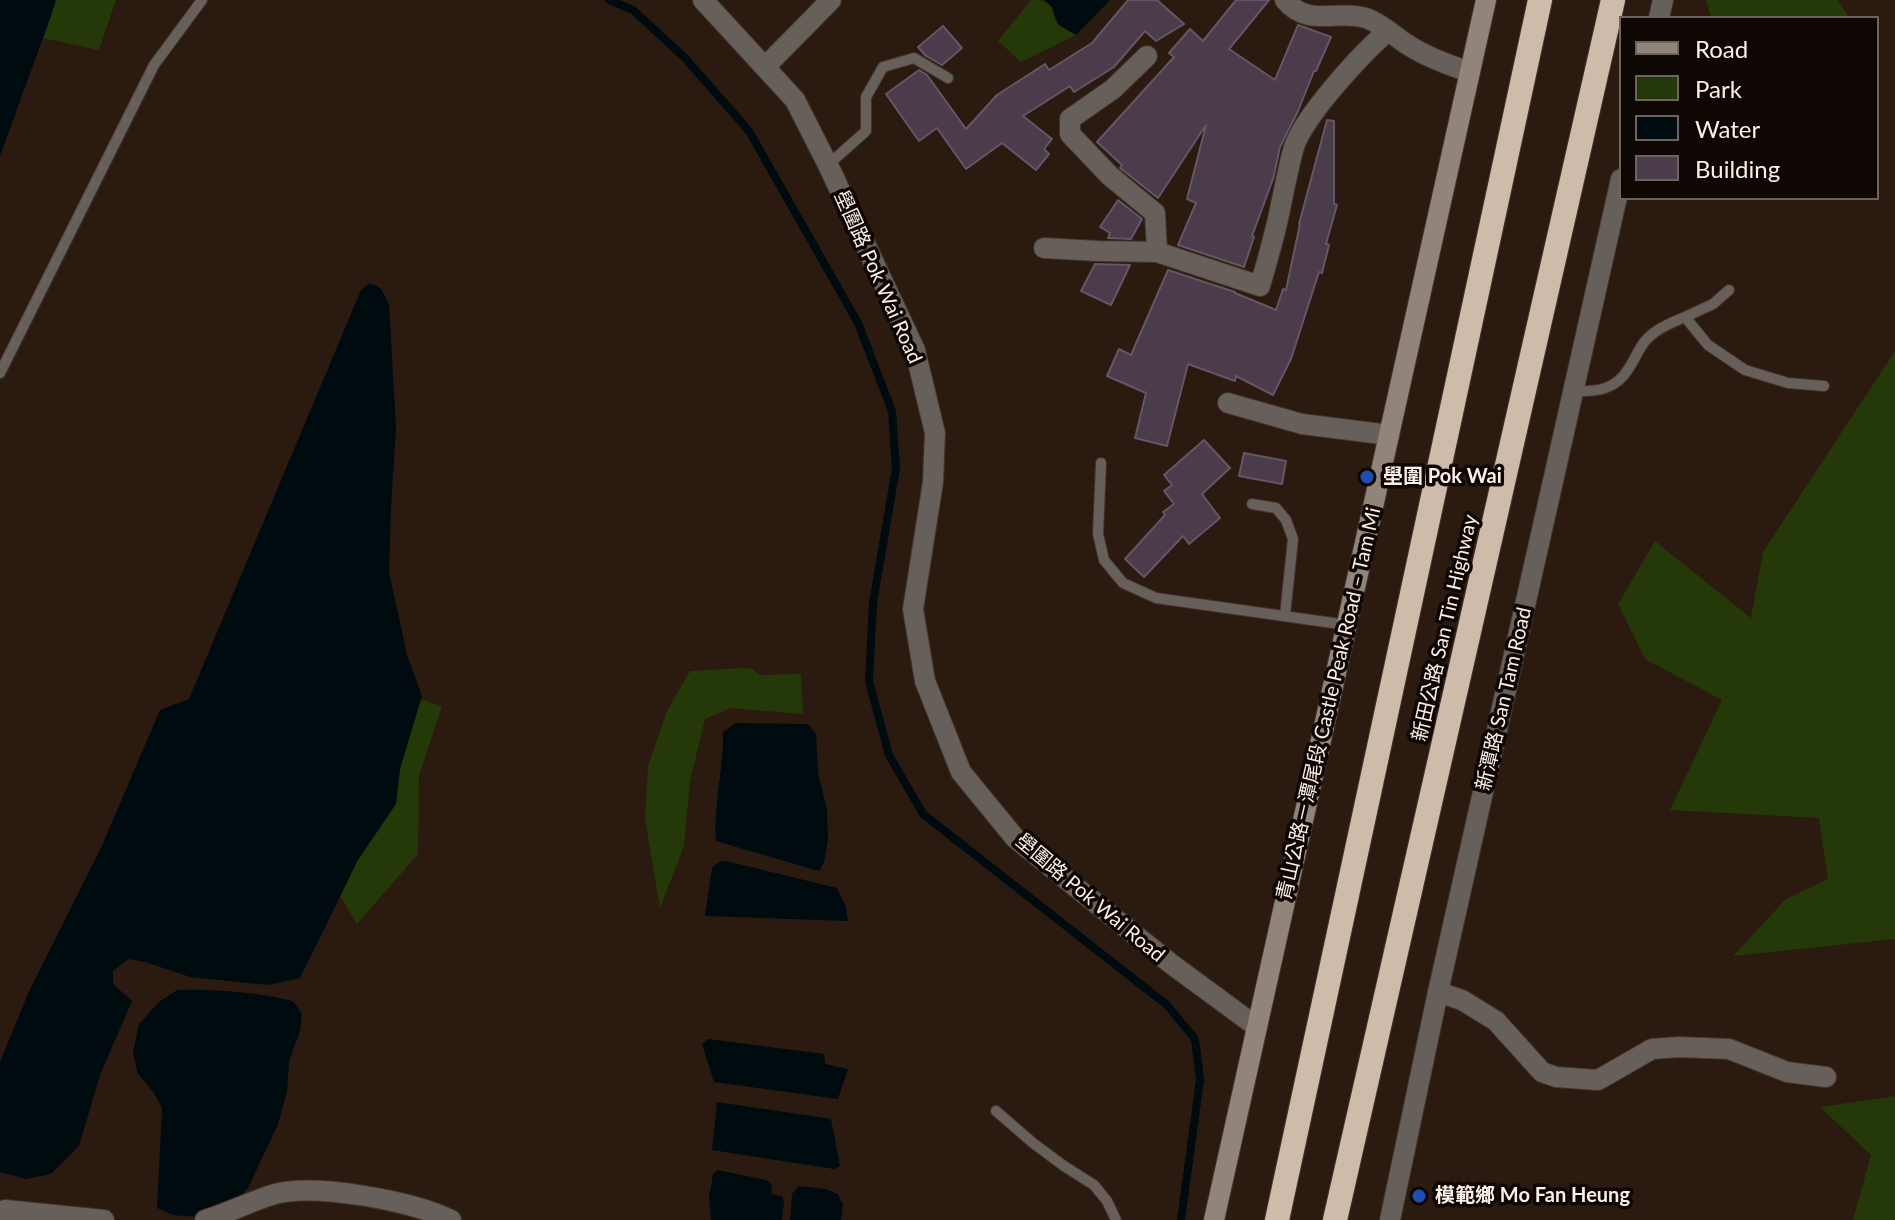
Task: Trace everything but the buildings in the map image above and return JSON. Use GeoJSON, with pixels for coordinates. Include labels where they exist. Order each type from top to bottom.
{"type":"FeatureCollection","features":[{"type":"Feature","properties":{"kind":"highway","name":"新田公路 San Tin Highway"},"geometry":{"type":"LineString","coordinates":[[1277,1220],[1540,0]]}},
{"type":"Feature","properties":{"kind":"highway","name":"新田公路 San Tin Highway"},"geometry":{"type":"LineString","coordinates":[[1335,1220],[1613,0]]}},
{"type":"Feature","properties":{"kind":"main road","name":"青山公路－潭尾段 Castle Peak Road – Tam Mi"},"geometry":{"type":"LineString","coordinates":[[1214,1220],[1486,0]]}},
{"type":"Feature","properties":{"kind":"street","name":"壆圍路 Pok Wai Road"},"geometry":{"type":"LineString","coordinates":[[703,0],[795,100],[915,350],[935,433],[933,482],[913,609],[925,681],[961,772],[1015,838],[1170,963],[1257,1027]]}},
{"type":"Feature","properties":{"kind":"street"},"geometry":{"type":"LineString","coordinates":[[765,67],[831,0]]}},
{"type":"Feature","properties":{"kind":"street"},"geometry":{"type":"LineString","coordinates":[[1285,0],[1292,9],[1309,17],[1355,16],[1369,19],[1417,51],[1470,72]]}},
{"type":"Feature","properties":{"kind":"street"},"geometry":{"type":"LineString","coordinates":[[1044,248],[1157,252],[1260,286],[1295,143],[1314,112],[1388,31]]}},
{"type":"Feature","properties":{"kind":"street"},"geometry":{"type":"LineString","coordinates":[[1147,56],[1113,89],[1070,119],[1070,134],[1110,176],[1155,213],[1157,252]]}},
{"type":"Feature","properties":{"kind":"street","name":"新潭路 San Tam Road"},"geometry":{"type":"LineString","coordinates":[[1390,1220],[1438,992],[1619,188]]}},
{"type":"Feature","properties":{"kind":"street"},"geometry":{"type":"LineString","coordinates":[[1228,403],[1302,424],[1389,435]]}},
{"type":"Feature","properties":{"kind":"street"},"geometry":{"type":"LineString","coordinates":[[1438,992],[1462,1000],[1496,1021],[1542,1072],[1556,1077],[1598,1080],[1652,1049],[1679,1047],[1729,1049],[1787,1072],[1826,1077]]}},
{"type":"Feature","properties":{"kind":"street"},"geometry":{"type":"LineString","coordinates":[[205,1220],[276,1194],[311,1191],[363,1196],[451,1220]]}},
{"type":"Feature","properties":{"kind":"street"},"geometry":{"type":"LineString","coordinates":[[2,1211],[104,1220]]}},
{"type":"Feature","properties":{"kind":"lane"},"geometry":{"type":"LineString","coordinates":[[0,373],[154,65],[202,0]]}},
{"type":"Feature","properties":{"kind":"lane"},"geometry":{"type":"LineString","coordinates":[[828,165],[866,131],[866,97],[883,67],[914,58],[948,78]]}},
{"type":"Feature","properties":{"kind":"lane"},"geometry":{"type":"LineString","coordinates":[[1573,391],[1593,392],[1610,388],[1627,372],[1647,340],[1663,326],[1713,304],[1729,290]]}},
{"type":"Feature","properties":{"kind":"lane"},"geometry":{"type":"LineString","coordinates":[[1685,317],[1708,345],[1745,370],[1788,383],[1824,386]]}},
{"type":"Feature","properties":{"kind":"lane"},"geometry":{"type":"LineString","coordinates":[[1101,463],[1098,534],[1104,560],[1123,583],[1156,598],[1347,625]]}},
{"type":"Feature","properties":{"kind":"lane"},"geometry":{"type":"LineString","coordinates":[[1252,504],[1276,508],[1286,520],[1293,539],[1285,615]]}},
{"type":"Feature","properties":{"kind":"lane"},"geometry":{"type":"LineString","coordinates":[[996,1111],[1043,1151],[1094,1185],[1107,1201],[1116,1220]]}},
{"type":"Feature","properties":{"kind":"green space"},"geometry":{"type":"Polygon","coordinates":[[[0,0],[116,0],[99,50],[43,38],[0,145],[0,0]]]}},
{"type":"Feature","properties":{"kind":"green space"},"geometry":{"type":"Polygon","coordinates":[[[1031,0],[1049,4],[1058,24],[1076,35],[1021,62],[998,41],[1031,0]]]}},
{"type":"Feature","properties":{"kind":"green space"},"geometry":{"type":"Polygon","coordinates":[[[1706,0],[1838,0],[1848,16],[1710,16],[1706,0]]]}},
{"type":"Feature","properties":{"kind":"green space"},"geometry":{"type":"Polygon","coordinates":[[[1895,351],[1895,939],[1733,956],[1786,899],[1828,879],[1819,818],[1670,810],[1722,700],[1645,659],[1618,604],[1655,541],[1751,618],[1763,552],[1895,351]]]}},
{"type":"Feature","properties":{"kind":"green space"},"geometry":{"type":"Polygon","coordinates":[[[753,669],[759,675],[801,674],[803,714],[730,708],[705,719],[690,781],[684,846],[660,908],[645,818],[648,766],[667,711],[690,671],[753,669]]]}},
{"type":"Feature","properties":{"kind":"green space"},"geometry":{"type":"Polygon","coordinates":[[[396,692],[442,706],[419,776],[418,854],[357,924],[327,874],[396,692]]]}},
{"type":"Feature","properties":{"kind":"green space"},"geometry":{"type":"Polygon","coordinates":[[[1895,1096],[1895,1220],[1853,1220],[1871,1155],[1820,1107],[1895,1096]]]}},
{"type":"Feature","properties":{"kind":"water"},"geometry":{"type":"Polygon","coordinates":[[[0,0],[56,0],[0,156],[0,0]]]}},
{"type":"Feature","properties":{"kind":"water"},"geometry":{"type":"Polygon","coordinates":[[[1044,0],[1110,0],[1076,35],[1058,24],[1052,7],[1044,0]]]}},
{"type":"Feature","properties":{"kind":"water"},"geometry":{"type":"Polygon","coordinates":[[[368,284],[379,288],[389,305],[396,427],[389,572],[407,655],[422,696],[400,769],[396,804],[358,860],[300,978],[268,985],[190,977],[128,959],[113,971],[113,984],[132,1001],[100,1075],[79,1146],[51,1174],[26,1179],[0,1172],[0,1062],[30,989],[100,850],[160,710],[189,699],[361,290],[368,284]]]}},
{"type":"Feature","properties":{"kind":"water"},"geometry":{"type":"Polygon","coordinates":[[[736,723],[808,724],[816,734],[818,773],[827,809],[828,840],[819,871],[716,841],[723,732],[736,723]]]}},
{"type":"Feature","properties":{"kind":"water"},"geometry":{"type":"Polygon","coordinates":[[[726,861],[837,888],[846,907],[848,921],[705,916],[712,868],[726,861]]]}},
{"type":"Feature","properties":{"kind":"water"},"geometry":{"type":"Polygon","coordinates":[[[177,990],[235,992],[279,998],[293,1001],[302,1014],[300,1031],[289,1061],[287,1092],[278,1124],[248,1188],[222,1219],[173,1215],[157,1208],[162,1108],[138,1074],[133,1053],[139,1024],[159,1002],[177,990]]]}},
{"type":"Feature","properties":{"kind":"water"},"geometry":{"type":"Polygon","coordinates":[[[708,1039],[824,1054],[825,1064],[848,1069],[838,1099],[714,1082],[702,1044],[708,1039]]]}},
{"type":"Feature","properties":{"kind":"water"},"geometry":{"type":"Polygon","coordinates":[[[717,1102],[831,1119],[840,1166],[834,1169],[712,1150],[717,1102]]]}},
{"type":"Feature","properties":{"kind":"water"},"geometry":{"type":"Polygon","coordinates":[[[718,1170],[766,1180],[772,1185],[771,1192],[782,1196],[784,1201],[782,1220],[711,1220],[709,1198],[713,1174],[718,1170]]]}},
{"type":"Feature","properties":{"kind":"water"},"geometry":{"type":"Polygon","coordinates":[[[799,1186],[838,1194],[843,1204],[841,1220],[790,1220],[792,1194],[799,1186]]]}},
{"type":"Feature","properties":{"kind":"waterway"},"geometry":{"type":"LineString","coordinates":[[609,0],[633,10],[685,58],[749,131],[858,323],[892,411],[896,468],[873,603],[869,681],[889,755],[923,814],[1167,1005],[1195,1039],[1200,1080],[1181,1220]]}},
{"type":"Feature","properties":{"kind":"place","name":"壆圍 Pok Wai"},"geometry":{"type":"Point","coordinates":[1367,477]}},
{"type":"Feature","properties":{"kind":"place","name":"模範鄉 Mo Fan Heung"},"geometry":{"type":"Point","coordinates":[1419,1196]}}]}
